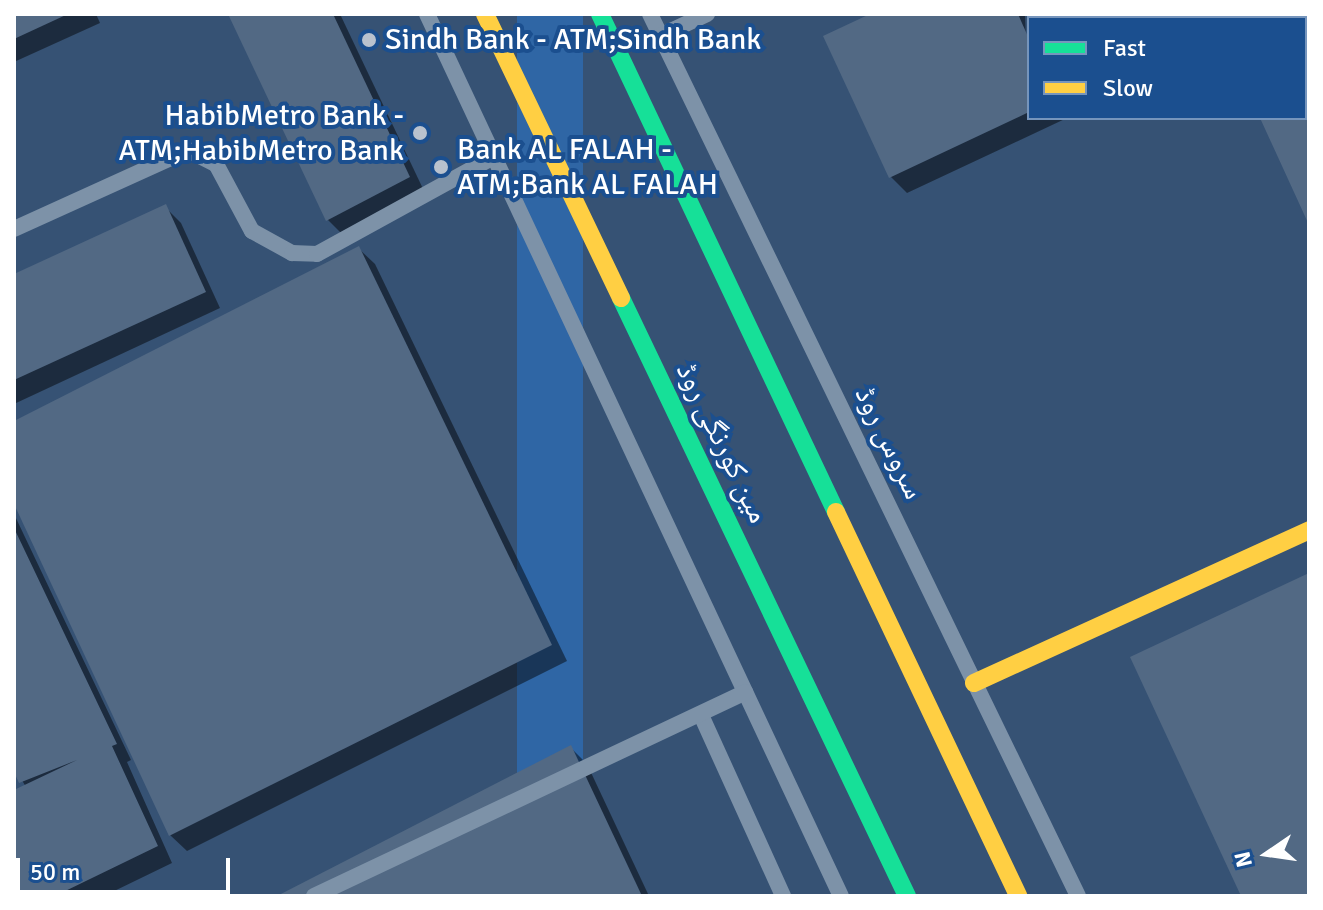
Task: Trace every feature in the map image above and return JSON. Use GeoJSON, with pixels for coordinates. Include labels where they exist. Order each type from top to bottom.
{"type":"FeatureCollection","features":[{"type":"Feature","properties":{"kind":"main road","name":"مین کورنگی روڈ"},"geometry":{"type":"LineString","coordinates":[[485,14],[907,896]]}},
{"type":"Feature","properties":{"kind":"main road"},"geometry":{"type":"LineString","coordinates":[[600,14],[1018,896]]}},
{"type":"Feature","properties":{"kind":"main road"},"geometry":{"type":"LineString","coordinates":[[974,683],[1309,530]]}},
{"type":"Feature","properties":{"kind":"lane"},"geometry":{"type":"LineString","coordinates":[[427,14],[841,896]]}},
{"type":"Feature","properties":{"kind":"lane","name":"سروس روڈ"},"geometry":{"type":"LineString","coordinates":[[650,14],[1078,896]]}},
{"type":"Feature","properties":{"kind":"lane"},"geometry":{"type":"LineString","coordinates":[[660,36],[707,14]]}},
{"type":"Feature","properties":{"kind":"lane"},"geometry":{"type":"LineString","coordinates":[[14,229],[188,150],[216,164],[252,231],[292,253],[317,254],[495,156]]}},
{"type":"Feature","properties":{"kind":"lane"},"geometry":{"type":"LineString","coordinates":[[314,896],[745,692]]}},
{"type":"Feature","properties":{"kind":"lane"},"geometry":{"type":"LineString","coordinates":[[701,715],[783,896]]}},
{"type":"Feature","properties":{"kind":"shaded area"},"geometry":{"type":"Polygon","coordinates":[[[517,14],[583,14],[583,896],[517,896],[517,14]]]}},
{"type":"Feature","properties":{"kind":"building"},"geometry":{"type":"Polygon","coordinates":[[[14,14],[68,14],[14,39],[14,14]]]}},
{"type":"Feature","properties":{"kind":"building"},"geometry":{"type":"Polygon","coordinates":[[[228,14],[333,14],[410,177],[326,221],[228,14]]]}},
{"type":"Feature","properties":{"kind":"building"},"geometry":{"type":"Polygon","coordinates":[[[870,14],[1018,14],[1027,34],[1027,113],[889,178],[823,36],[870,14]]]}},
{"type":"Feature","properties":{"kind":"building"},"geometry":{"type":"Polygon","coordinates":[[[1309,84],[1309,225],[1261,120],[1307,120],[1309,84]]]}},
{"type":"Feature","properties":{"kind":"building"},"geometry":{"type":"Polygon","coordinates":[[[166,204],[206,292],[14,380],[14,274],[166,204]]]}},
{"type":"Feature","properties":{"kind":"building"},"geometry":{"type":"Polygon","coordinates":[[[359,246],[552,645],[169,836],[14,504],[14,421],[359,246]]]}},
{"type":"Feature","properties":{"kind":"building"},"geometry":{"type":"Polygon","coordinates":[[[14,528],[117,744],[112,746],[158,846],[55,896],[14,896],[14,790],[77,760],[19,783],[14,772],[14,528]]]}},
{"type":"Feature","properties":{"kind":"building"},"geometry":{"type":"Polygon","coordinates":[[[1309,573],[1309,896],[1241,896],[1130,657],[1309,573]]]}},
{"type":"Feature","properties":{"kind":"building"},"geometry":{"type":"Polygon","coordinates":[[[571,745],[642,896],[277,896],[571,745]]]}},
{"type":"Feature","properties":{"kind":"traffic: fast"},"geometry":{"type":"LineString","coordinates":[[600,14],[836,512]]}},
{"type":"Feature","properties":{"kind":"traffic: fast"},"geometry":{"type":"LineString","coordinates":[[621,298],[907,896]]}},
{"type":"Feature","properties":{"kind":"traffic: slow"},"geometry":{"type":"LineString","coordinates":[[485,14],[621,298]]}},
{"type":"Feature","properties":{"kind":"traffic: slow"},"geometry":{"type":"LineString","coordinates":[[836,512],[1018,896]]}},
{"type":"Feature","properties":{"kind":"traffic: slow"},"geometry":{"type":"LineString","coordinates":[[974,683],[1309,530]]}},
{"type":"Feature","properties":{"kind":"place","name":"Sindh Bank - ATM;Sindh Bank"},"geometry":{"type":"Point","coordinates":[369,40]}},
{"type":"Feature","properties":{"kind":"place","name":"HabibMetro Bank - ATM;HabibMetro Bank"},"geometry":{"type":"Point","coordinates":[420,133]}},
{"type":"Feature","properties":{"kind":"place","name":"Bank AL FALAH - ATM;Bank AL FALAH"},"geometry":{"type":"Point","coordinates":[441,167]}}]}
